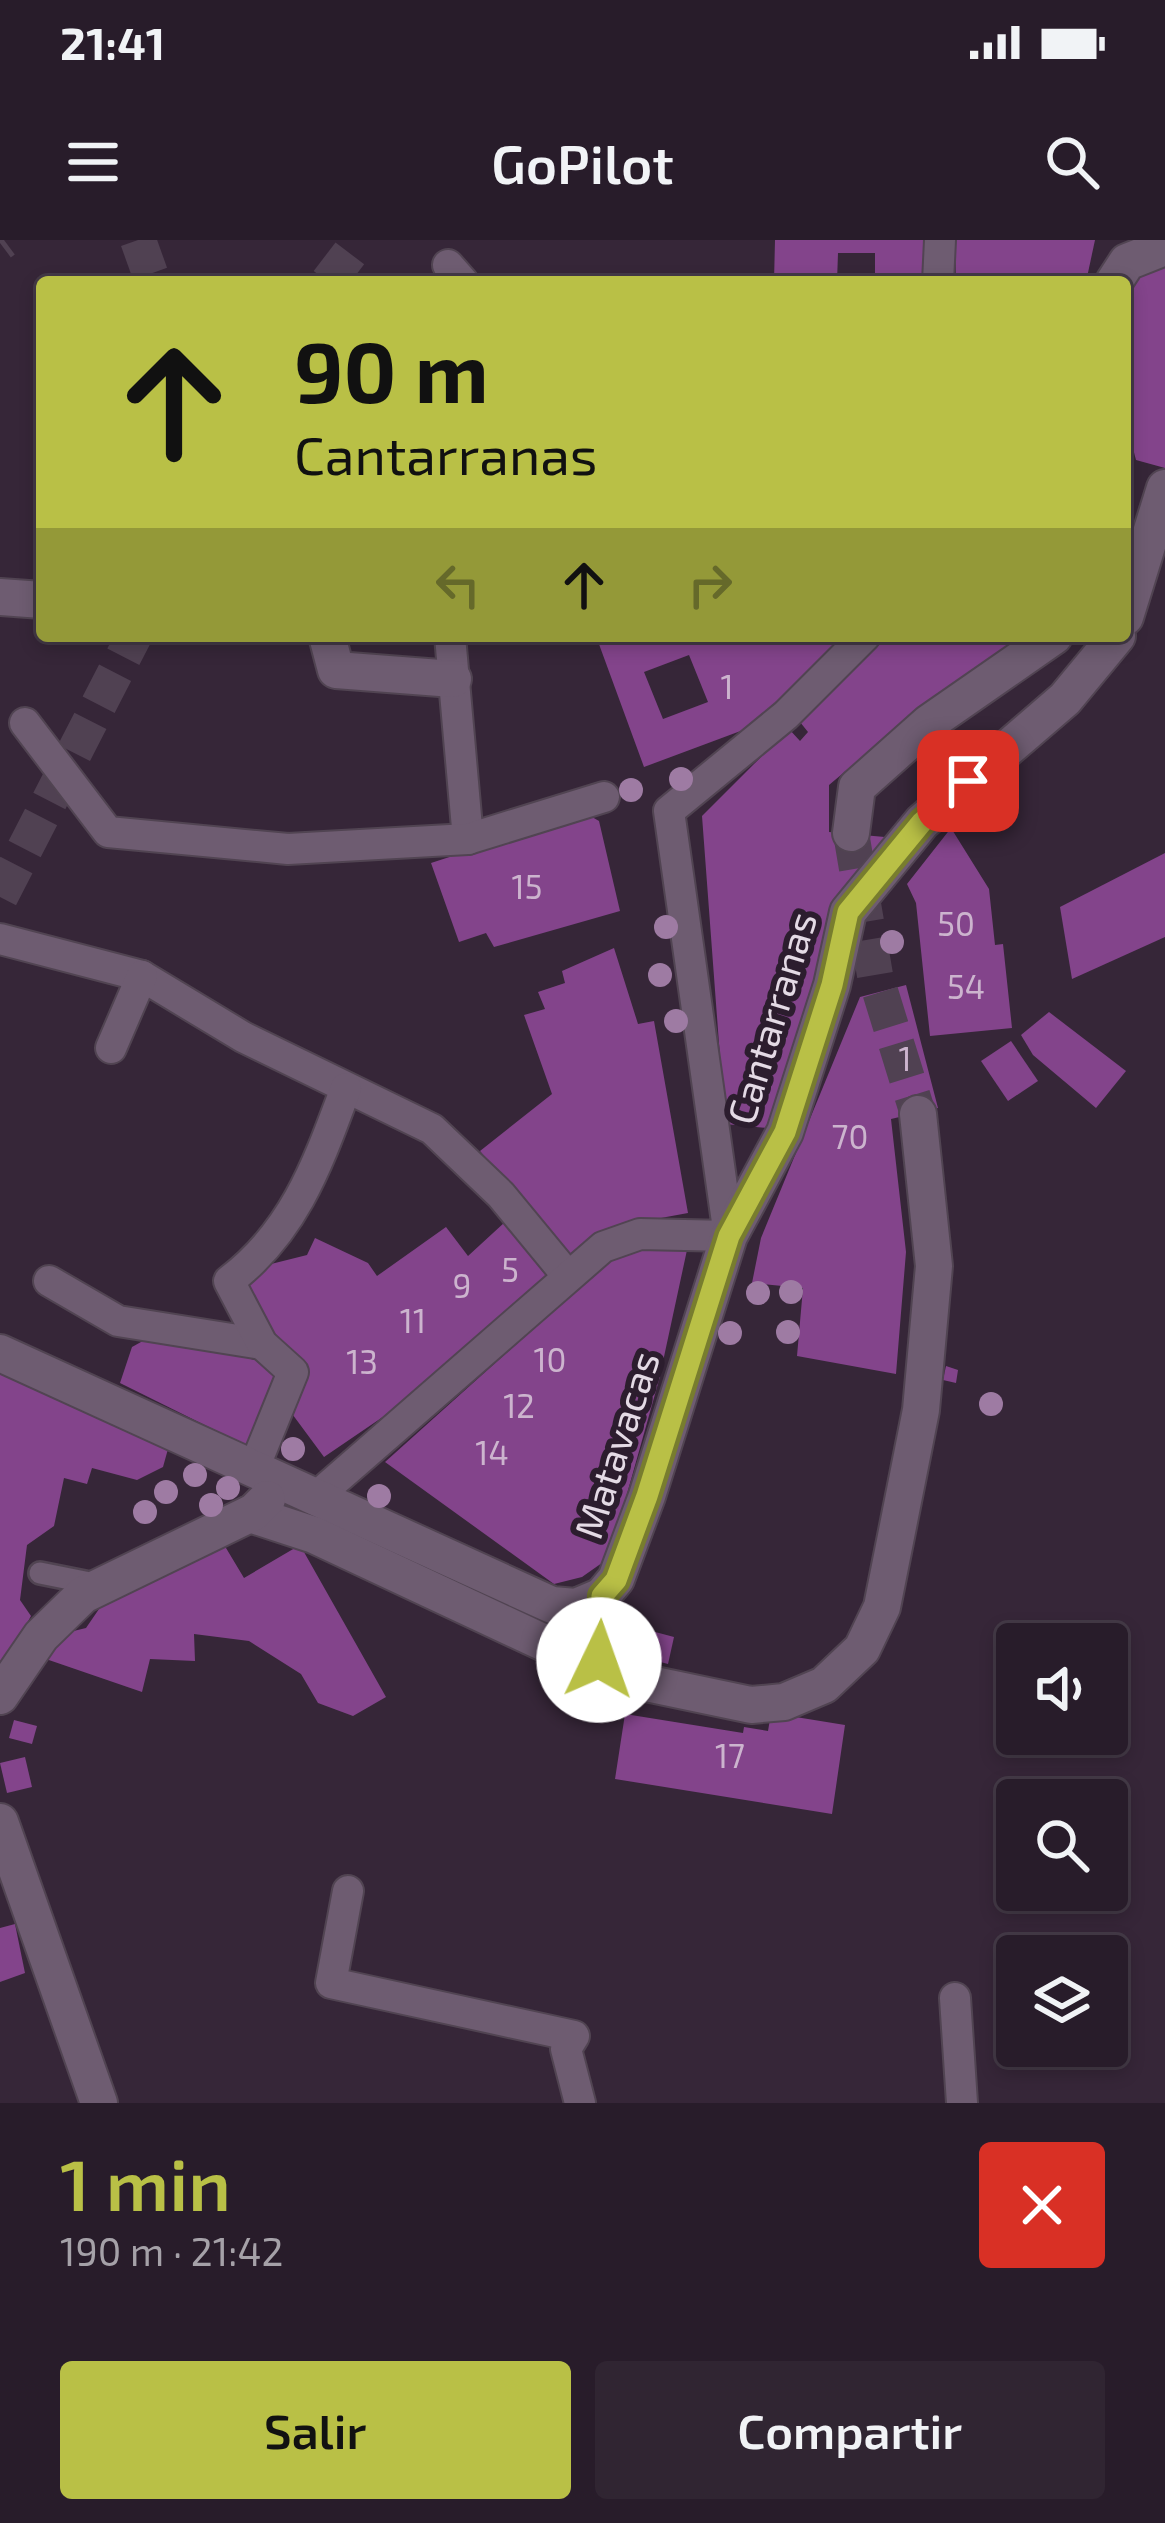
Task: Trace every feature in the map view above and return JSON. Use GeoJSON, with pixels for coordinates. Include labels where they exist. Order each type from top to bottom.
{"type":"FeatureCollection","features":[{"type":"Feature","properties":{"kind":"street"},"geometry":{"type":"LineString","coordinates":[[938,276],[940,240]]}},
{"type":"Feature","properties":{"kind":"street"},"geometry":{"type":"LineString","coordinates":[[1118,276],[1127,262],[1165,247]]}},
{"type":"Feature","properties":{"kind":"street"},"geometry":{"type":"LineString","coordinates":[[1131,597],[1165,488]]}},
{"type":"Feature","properties":{"kind":"street"},"geometry":{"type":"LineString","coordinates":[[0,597],[36,600]]}},
{"type":"Feature","properties":{"kind":"street"},"geometry":{"type":"LineString","coordinates":[[329,642],[336,670],[453,679]]}},
{"type":"Feature","properties":{"kind":"street"},"geometry":{"type":"LineString","coordinates":[[450,642],[468,839]]}},
{"type":"Feature","properties":{"kind":"street"},"geometry":{"type":"LineString","coordinates":[[316,1497],[603,1247],[640,1234],[729,1236],[669,811],[786,715],[860,642]]}},
{"type":"Feature","properties":{"kind":"street"},"geometry":{"type":"LineString","coordinates":[[851,832],[857,787],[929,723],[1045,642]]}},
{"type":"Feature","properties":{"kind":"street","name":"Cantarranas"},"geometry":{"type":"LineString","coordinates":[[729,1236],[785,1132],[832,985],[848,912],[922,822],[1065,699],[1112,642]]}},
{"type":"Feature","properties":{"kind":"street"},"geometry":{"type":"LineString","coordinates":[[25,723],[108,832],[288,849],[468,839],[604,797]]}},
{"type":"Feature","properties":{"kind":"street"},"geometry":{"type":"LineString","coordinates":[[0,939],[142,976],[243,1037],[431,1129],[501,1195],[562,1269]]}},
{"type":"Feature","properties":{"kind":"street"},"geometry":{"type":"LineString","coordinates":[[111,1048],[142,976]]}},
{"type":"Feature","properties":{"kind":"street"},"geometry":{"type":"LineString","coordinates":[[0,1696],[41,1636],[100,1585],[250,1514],[267,1500],[259,1470],[293,1372],[262,1344],[229,1281],[253,1263],[299,1207],[346,1088]]}},
{"type":"Feature","properties":{"kind":"street"},"geometry":{"type":"LineString","coordinates":[[250,1514],[314,1535],[612,1676],[672,1693],[766,1704],[814,1690],[854,1659],[882,1607],[921,1410],[942,1265],[918,1114]]}},
{"type":"Feature","properties":{"kind":"street","name":"Matavacas"},"geometry":{"type":"LineString","coordinates":[[612,1676],[599,1655],[602,1596],[616,1580],[647,1496],[729,1236]]}},
{"type":"Feature","properties":{"kind":"street"},"geometry":{"type":"LineString","coordinates":[[49,1281],[118,1321],[262,1344]]}},
{"type":"Feature","properties":{"kind":"street"},"geometry":{"type":"LineString","coordinates":[[0,1353],[552,1605],[575,1607],[602,1596]]}},
{"type":"Feature","properties":{"kind":"street"},"geometry":{"type":"LineString","coordinates":[[0,1822],[99,2103]]}},
{"type":"Feature","properties":{"kind":"street"},"geometry":{"type":"LineString","coordinates":[[348,1892],[331,1983],[574,2036],[566,2049],[580,2103]]}},
{"type":"Feature","properties":{"kind":"street"},"geometry":{"type":"LineString","coordinates":[[956,1998],[962,2103]]}},
{"type":"Feature","properties":{"kind":"lane"},"geometry":{"type":"LineString","coordinates":[[40,1573],[100,1585]]}},
{"type":"Feature","properties":{"kind":"building"},"geometry":{"type":"Polygon","coordinates":[[[775,240],[925,240],[924,276],[875,276],[875,253],[838,253],[837,276],[774,276],[775,240]]]}},
{"type":"Feature","properties":{"kind":"building"},"geometry":{"type":"Polygon","coordinates":[[[955,240],[1095,240],[1087,276],[956,276],[955,240]]]}},
{"type":"Feature","properties":{"kind":"building"},"geometry":{"type":"Polygon","coordinates":[[[1165,263],[1165,468],[1136,460],[1131,441],[1131,281],[1136,273],[1165,263]]]}},
{"type":"Feature","properties":{"kind":"building"},"geometry":{"type":"Polygon","coordinates":[[[598,642],[850,642],[765,722],[644,767],[598,642]],[[689,655],[644,672],[663,719],[708,702],[689,655]]]}},
{"type":"Feature","properties":{"kind":"building"},"geometry":{"type":"Polygon","coordinates":[[[869,642],[1020,642],[922,707],[829,785],[829,832],[896,838],[777,1129],[725,1124],[702,816],[789,729],[800,741],[808,732],[800,722],[839,684],[835,678],[869,642]]]}},
{"type":"Feature","properties":{"kind":"building"},"geometry":{"type":"Polygon","coordinates":[[[585,813],[599,821],[620,911],[494,947],[486,933],[459,942],[431,863],[585,813]]]}},
{"type":"Feature","properties":{"kind":"building"},"geometry":{"type":"Polygon","coordinates":[[[951,828],[989,889],[995,945],[1003,944],[1012,1028],[930,1036],[916,903],[907,884],[951,828]]]}},
{"type":"Feature","properties":{"kind":"building"},"geometry":{"type":"Polygon","coordinates":[[[1165,853],[1165,937],[1072,979],[1060,907],[1165,853]]]}},
{"type":"Feature","properties":{"kind":"building"},"geometry":{"type":"Polygon","coordinates":[[[614,948],[638,1024],[654,1021],[688,1213],[612,1227],[565,1257],[480,1151],[552,1094],[524,1015],[545,1009],[538,992],[565,983],[562,971],[614,948]]]}},
{"type":"Feature","properties":{"kind":"building"},"geometry":{"type":"Polygon","coordinates":[[[906,985],[938,1108],[891,1119],[906,1252],[896,1374],[797,1356],[803,1288],[752,1283],[761,1238],[860,997],[906,985]]]}},
{"type":"Feature","properties":{"kind":"building"},"geometry":{"type":"Polygon","coordinates":[[[1049,1012],[1126,1071],[1096,1108],[1033,1055],[1021,1035],[1049,1012]]]}},
{"type":"Feature","properties":{"kind":"building"},"geometry":{"type":"Polygon","coordinates":[[[1011,1041],[1038,1081],[1008,1101],[981,1061],[1011,1041]]]}},
{"type":"Feature","properties":{"kind":"building"},"geometry":{"type":"Polygon","coordinates":[[[505,1222],[553,1285],[421,1391],[324,1457],[287,1407],[296,1369],[236,1282],[255,1268],[307,1255],[315,1238],[368,1263],[377,1276],[446,1227],[468,1256],[505,1222]]]}},
{"type":"Feature","properties":{"kind":"building"},"geometry":{"type":"Polygon","coordinates":[[[630,1245],[687,1250],[659,1380],[609,1558],[582,1577],[554,1584],[385,1462],[560,1305],[588,1270],[630,1245]]]}},
{"type":"Feature","properties":{"kind":"building"},"geometry":{"type":"Polygon","coordinates":[[[159,1332],[275,1366],[282,1383],[253,1449],[120,1383],[132,1347],[159,1332]]]}},
{"type":"Feature","properties":{"kind":"building"},"geometry":{"type":"Polygon","coordinates":[[[946,1366],[958,1370],[956,1383],[943,1380],[946,1366]]]}},
{"type":"Feature","properties":{"kind":"building"},"geometry":{"type":"Polygon","coordinates":[[[0,1370],[168,1449],[163,1467],[137,1480],[92,1468],[87,1484],[64,1478],[54,1526],[27,1545],[20,1600],[31,1616],[0,1672],[0,1370]]]}},
{"type":"Feature","properties":{"kind":"building"},"geometry":{"type":"Polygon","coordinates":[[[220,1538],[244,1578],[300,1545],[386,1697],[353,1716],[318,1703],[301,1674],[249,1641],[194,1634],[195,1661],[150,1659],[142,1692],[43,1658],[57,1635],[86,1628],[99,1609],[143,1575],[220,1538]]]}},
{"type":"Feature","properties":{"kind":"building"},"geometry":{"type":"Polygon","coordinates":[[[614,1621],[674,1637],[668,1664],[607,1648],[614,1621]]]}},
{"type":"Feature","properties":{"kind":"building"},"geometry":{"type":"Polygon","coordinates":[[[771,1713],[845,1725],[832,1814],[615,1779],[625,1714],[743,1733],[744,1727],[768,1731],[771,1713]]]}},
{"type":"Feature","properties":{"kind":"building"},"geometry":{"type":"Polygon","coordinates":[[[14,1720],[37,1726],[32,1744],[9,1738],[14,1720]]]}},
{"type":"Feature","properties":{"kind":"building"},"geometry":{"type":"Polygon","coordinates":[[[25,1757],[32,1787],[7,1793],[0,1763],[25,1757]]]}},
{"type":"Feature","properties":{"kind":"building"},"geometry":{"type":"Polygon","coordinates":[[[15,1924],[25,1973],[0,1982],[0,1928],[15,1924]]]}},
{"type":"Feature","properties":{"kind":"tunnel"},"geometry":{"type":"LineString","coordinates":[[0,243],[4,240]]}},
{"type":"Feature","properties":{"kind":"tunnel"},"geometry":{"type":"LineString","coordinates":[[138,240],[151,276]]}},
{"type":"Feature","properties":{"kind":"tunnel"},"geometry":{"type":"LineString","coordinates":[[333,276],[360,240]]}},
{"type":"Feature","properties":{"kind":"tunnel"},"geometry":{"type":"LineString","coordinates":[[0,897],[131,642]]}},
{"type":"Feature","properties":{"kind":"tunnel"},"geometry":{"type":"LineString","coordinates":[[851,833],[875,975],[918,1114]]}},
{"type":"Feature","properties":{"kind":"route"},"geometry":{"type":"LineString","coordinates":[[599,1660],[602,1596],[616,1580],[647,1496],[729,1236],[785,1132],[832,985],[848,912],[922,822],[968,781]]}}]}
